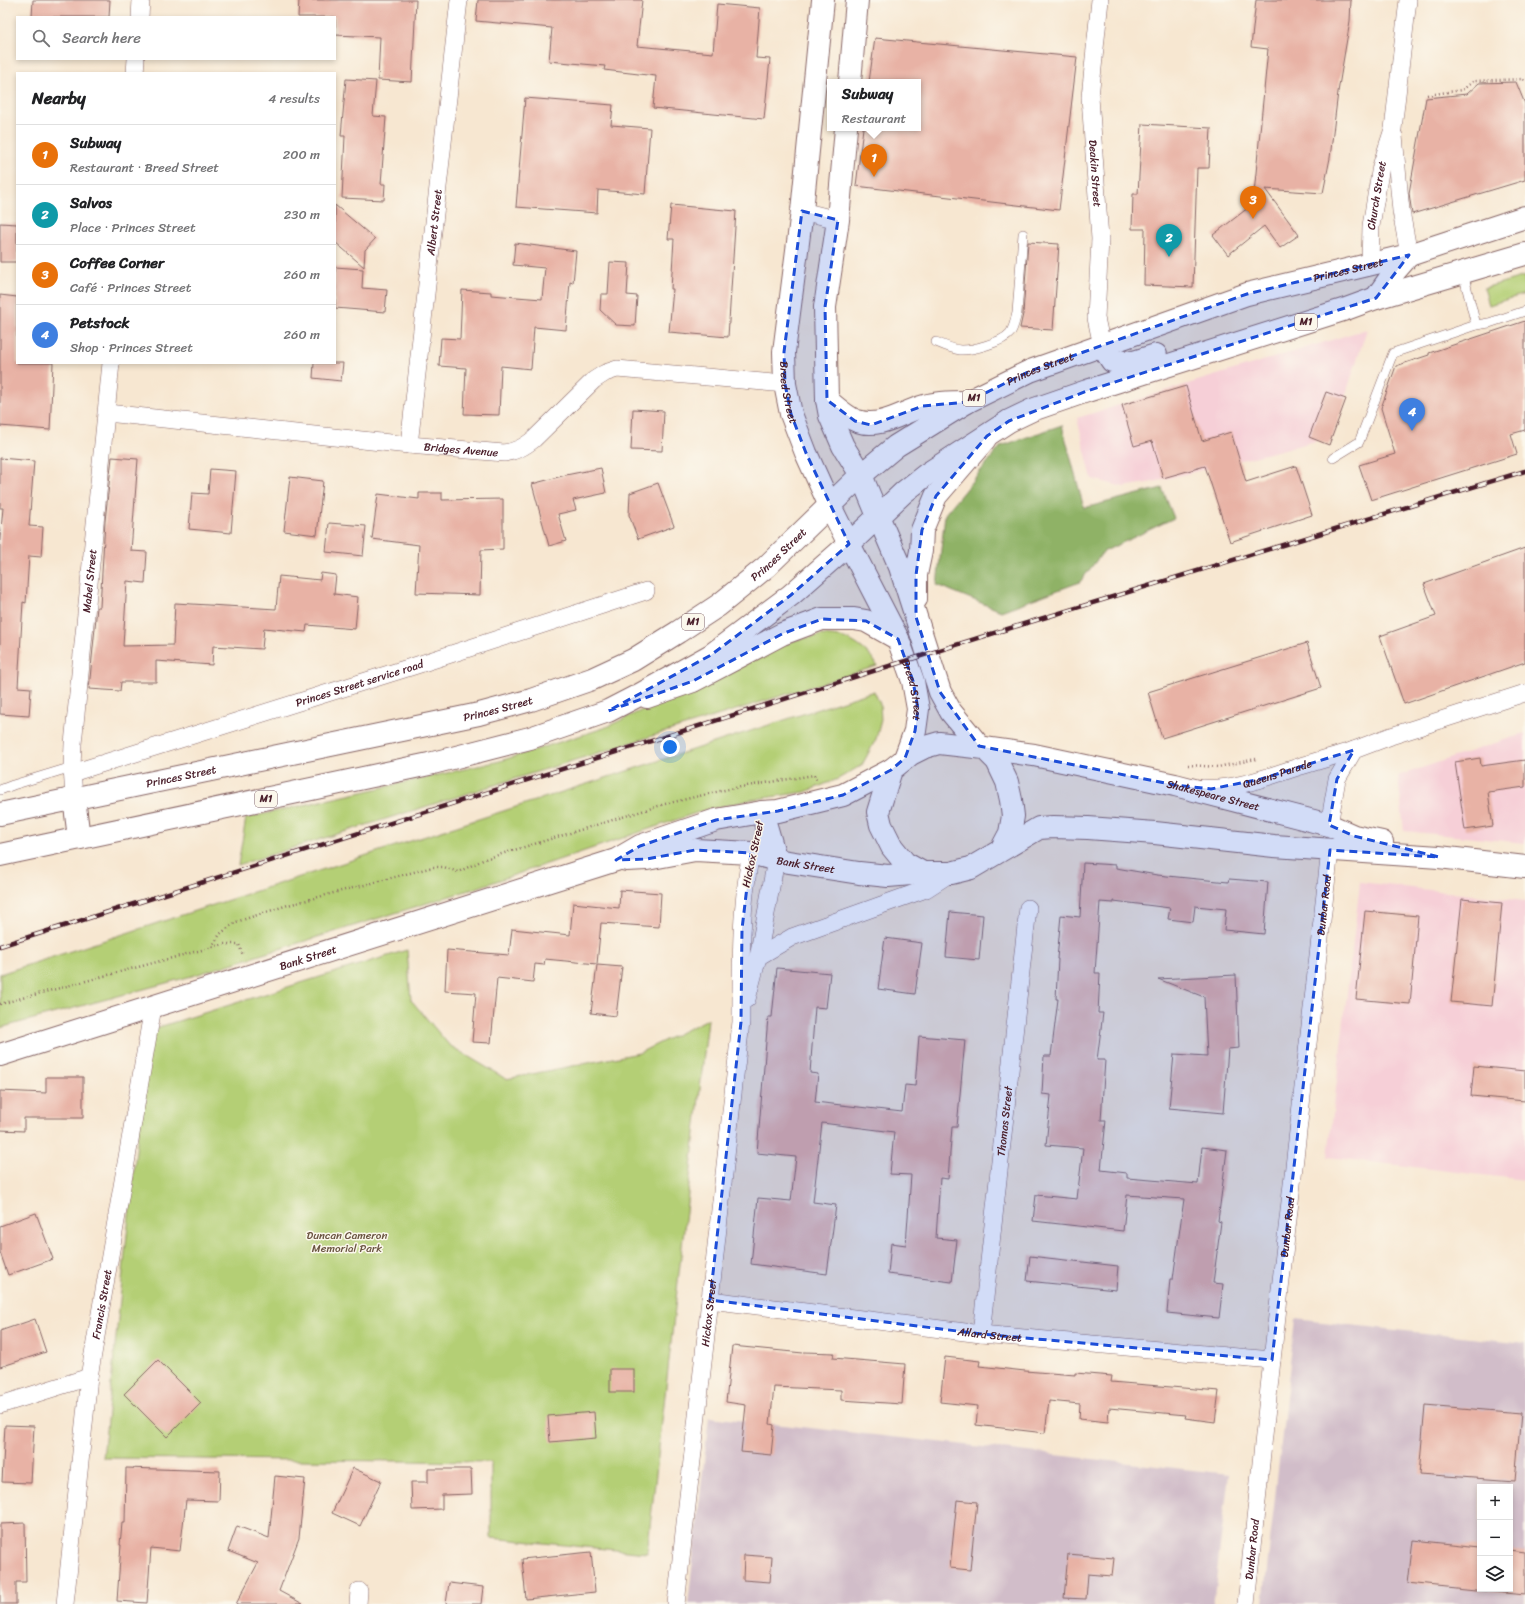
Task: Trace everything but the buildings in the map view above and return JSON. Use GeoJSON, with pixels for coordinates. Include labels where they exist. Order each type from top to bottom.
{"type":"FeatureCollection","features":[{"type":"Feature","properties":{"kind":"main road","name":"Breed Street"},"geometry":{"type":"LineString","coordinates":[[823,0],[802,211],[784,352],[785,384],[791,414],[806,453],[830,506],[864,571],[869,585],[898,639],[913,681],[918,709],[915,731],[898,764]]}},
{"type":"Feature","properties":{"kind":"main road"},"geometry":{"type":"LineString","coordinates":[[850,79],[857,0]]}},
{"type":"Feature","properties":{"kind":"main road","name":"Breed Street"},"geometry":{"type":"LineString","coordinates":[[846,131],[838,220],[825,307],[827,400],[830,416],[843,446],[861,475],[900,567],[940,692],[951,712],[981,747]]}},
{"type":"Feature","properties":{"kind":"main road","name":"Princes Street"},"geometry":{"type":"LineString","coordinates":[[0,814],[479,714],[531,700],[592,679],[633,660],[719,605],[766,567],[861,475],[896,446],[967,402],[1030,371],[1247,294],[1409,254],[1525,217]]}},
{"type":"Feature","properties":{"kind":"main road"},"geometry":{"type":"LineString","coordinates":[[1376,298],[1395,270],[1409,254]]}},
{"type":"Feature","properties":{"kind":"main road","name":"M1"},"geometry":{"type":"LineString","coordinates":[[0,855],[429,764],[530,738],[608,711],[652,689],[711,655],[791,595],[849,544],[904,492],[928,474],[1009,421],[1032,410],[1222,347],[1306,322],[1376,298],[1525,254]]}},
{"type":"Feature","properties":{"kind":"main road"},"geometry":{"type":"LineString","coordinates":[[1370,264],[1370,278],[1376,298]]}},
{"type":"Feature","properties":{"kind":"main road"},"geometry":{"type":"LineString","coordinates":[[1102,346],[1112,361],[1134,362],[1254,325],[1306,322]]}},
{"type":"Feature","properties":{"kind":"main road"},"geometry":{"type":"LineString","coordinates":[[827,400],[856,421],[871,425],[892,419],[924,406],[942,402],[967,402]]}},
{"type":"Feature","properties":{"kind":"main road"},"geometry":{"type":"LineString","coordinates":[[916,617],[916,575],[921,550],[922,530],[936,496],[987,436]]}},
{"type":"Feature","properties":{"kind":"main road"},"geometry":{"type":"LineString","coordinates":[[608,711],[693,681],[782,634],[822,619],[854,619],[866,621],[898,639]]}},
{"type":"Feature","properties":{"kind":"main road"},"geometry":{"type":"LineString","coordinates":[[939,743],[981,747],[997,761],[1006,782],[1011,800],[1013,816],[1010,833],[1001,850],[971,868],[951,873],[924,873],[905,863],[892,847],[881,825],[878,812],[898,764],[925,747],[939,743]]}},
{"type":"Feature","properties":{"kind":"main road","name":"Shakespeare Street"},"geometry":{"type":"LineString","coordinates":[[981,747],[1034,755],[1175,785],[1328,825],[1354,836],[1439,857]]}},
{"type":"Feature","properties":{"kind":"main road","name":"Bank Street"},"geometry":{"type":"LineString","coordinates":[[0,1055],[616,860],[640,846],[716,820],[762,812],[778,811],[843,795],[898,764]]}},
{"type":"Feature","properties":{"kind":"main road"},"geometry":{"type":"LineString","coordinates":[[74,798],[79,838]]}},
{"type":"Feature","properties":{"kind":"main road","name":"Hickox Street"},"geometry":{"type":"LineString","coordinates":[[751,853],[762,812]]}},
{"type":"Feature","properties":{"kind":"main road","name":"Hickox Street"},"geometry":{"type":"LineString","coordinates":[[762,812],[776,860]]}},
{"type":"Feature","properties":{"kind":"main road"},"geometry":{"type":"LineString","coordinates":[[1328,825],[1330,850]]}},
{"type":"Feature","properties":{"kind":"main road","name":"Shakespeare Street"},"geometry":{"type":"LineString","coordinates":[[1001,850],[1039,828],[1070,827],[1155,833],[1274,846],[1439,857],[1525,867]]}},
{"type":"Feature","properties":{"kind":"main road","name":"Bank Street"},"geometry":{"type":"LineString","coordinates":[[616,860],[647,859],[695,850],[751,853],[776,860],[888,876],[924,873]]}},
{"type":"Feature","properties":{"kind":"street"},"geometry":{"type":"LineString","coordinates":[[140,16],[141,0]]}},
{"type":"Feature","properties":{"kind":"street","name":"Albert Street"},"geometry":{"type":"LineString","coordinates":[[409,445],[459,0]]}},
{"type":"Feature","properties":{"kind":"street","name":"Deakin Street"},"geometry":{"type":"LineString","coordinates":[[1100,0],[1090,97],[1100,239],[1096,318],[1102,346]]}},
{"type":"Feature","properties":{"kind":"street","name":"Church Street"},"geometry":{"type":"LineString","coordinates":[[1370,264],[1371,226],[1381,166],[1393,130],[1408,0]]}},
{"type":"Feature","properties":{"kind":"street"},"geometry":{"type":"LineString","coordinates":[[135,72],[136,60]]}},
{"type":"Feature","properties":{"kind":"street","name":"Church Street"},"geometry":{"type":"LineString","coordinates":[[1393,130],[1401,211],[1409,254]]}},
{"type":"Feature","properties":{"kind":"street"},"geometry":{"type":"LineString","coordinates":[[802,211],[838,220]]}},
{"type":"Feature","properties":{"kind":"street","name":"Mabel Street"},"geometry":{"type":"LineString","coordinates":[[74,798],[72,770],[112,364]]}},
{"type":"Feature","properties":{"kind":"street","name":"Bridges Avenue"},"geometry":{"type":"LineString","coordinates":[[107,413],[488,453],[515,451],[525,447],[534,440],[594,380],[605,373],[617,369],[785,384]]}},
{"type":"Feature","properties":{"kind":"street","name":"Princes Street service road"},"geometry":{"type":"LineString","coordinates":[[72,770],[406,668],[646,591]]}},
{"type":"Feature","properties":{"kind":"street","name":"Queens Parade"},"geometry":{"type":"LineString","coordinates":[[1175,785],[1211,789],[1227,787],[1260,779],[1354,750],[1391,736],[1525,693]]}},
{"type":"Feature","properties":{"kind":"street"},"geometry":{"type":"LineString","coordinates":[[1328,825],[1337,779],[1354,750]]}},
{"type":"Feature","properties":{"kind":"street","name":"Dunbar Road"},"geometry":{"type":"LineString","coordinates":[[1246,1604],[1330,850]]}},
{"type":"Feature","properties":{"kind":"street","name":"Hickox Street"},"geometry":{"type":"LineString","coordinates":[[676,1604],[741,1022],[741,951],[745,884],[751,853]]}},
{"type":"Feature","properties":{"kind":"street","name":"Hickox Street"},"geometry":{"type":"LineString","coordinates":[[741,1022],[758,957],[776,860]]}},
{"type":"Feature","properties":{"kind":"street"},"geometry":{"type":"LineString","coordinates":[[741,951],[758,957],[792,937],[926,889],[951,873]]}},
{"type":"Feature","properties":{"kind":"street","name":"Thomas Street"},"geometry":{"type":"LineString","coordinates":[[981,1334],[1028,908]]}},
{"type":"Feature","properties":{"kind":"street","name":"Francis Street"},"geometry":{"type":"LineString","coordinates":[[65,1604],[89,1377],[152,1007]]}},
{"type":"Feature","properties":{"kind":"street","name":"Allard Street"},"geometry":{"type":"LineString","coordinates":[[710,1300],[981,1334],[1272,1360]]}},
{"type":"Feature","properties":{"kind":"street"},"geometry":{"type":"LineString","coordinates":[[0,1405],[89,1377]]}},
{"type":"Feature","properties":{"kind":"lane"},"geometry":{"type":"LineString","coordinates":[[936,342],[959,350],[972,349],[1005,339],[1011,332],[1015,324],[1017,313],[1023,234]]}},
{"type":"Feature","properties":{"kind":"lane"},"geometry":{"type":"LineString","coordinates":[[1463,273],[1476,325]]}},
{"type":"Feature","properties":{"kind":"lane"},"geometry":{"type":"LineString","coordinates":[[1333,458],[1360,442],[1393,353],[1476,325],[1489,323],[1525,311]]}},
{"type":"Feature","properties":{"kind":"lane","name":"Princes Street service road"},"geometry":{"type":"LineString","coordinates":[[0,790],[13,785],[72,770]]}},
{"type":"Feature","properties":{"kind":"path"},"geometry":{"type":"LineString","coordinates":[[1427,95],[1462,90],[1474,81],[1523,79],[1525,83]]}},
{"type":"Feature","properties":{"kind":"path"},"geometry":{"type":"LineString","coordinates":[[1182,764],[1218,767],[1258,759]]}},
{"type":"Feature","properties":{"kind":"path"},"geometry":{"type":"LineString","coordinates":[[212,947],[220,934],[236,922],[288,906],[433,867],[444,867],[458,872],[485,860],[665,804],[729,789],[814,775],[831,797]]}},
{"type":"Feature","properties":{"kind":"path"},"geometry":{"type":"LineString","coordinates":[[0,1004],[224,944],[239,944],[250,975]]}},
{"type":"Feature","properties":{"kind":"highlighted area"},"geometry":{"type":"Polygon","coordinates":[[[802,211],[838,220],[825,307],[827,400],[855,421],[871,425],[923,406],[967,402],[1030,371],[1247,294],[1409,255],[1376,298],[1087,391],[1009,421],[987,436],[936,496],[922,530],[916,575],[916,617],[940,692],[979,746],[1175,785],[1211,789],[1261,779],[1354,750],[1337,779],[1329,825],[1354,836],[1439,857],[1330,850],[1272,1360],[981,1334],[710,1300],[741,1022],[742,929],[751,853],[695,850],[647,859],[616,860],[640,846],[716,820],[778,811],[843,795],[891,770],[905,758],[915,731],[918,709],[913,681],[898,639],[866,621],[822,619],[782,634],[693,681],[608,711],[711,655],[791,595],[849,544],[806,453],[791,414],[785,384],[784,352],[802,211]]]}},
{"type":"Feature","properties":{"kind":"shaded area"},"geometry":{"type":"Polygon","coordinates":[[[1367,329],[1332,437],[1158,481],[1124,487],[1092,479],[1077,418],[1367,329]]]}},
{"type":"Feature","properties":{"kind":"shaded area"},"geometry":{"type":"Polygon","coordinates":[[[1525,733],[1525,843],[1404,831],[1398,776],[1525,733]]]}},
{"type":"Feature","properties":{"kind":"shaded area"},"geometry":{"type":"Polygon","coordinates":[[[1360,882],[1525,901],[1525,1180],[1328,1157],[1360,882]]]}},
{"type":"Feature","properties":{"kind":"shaded area"},"geometry":{"type":"Polygon","coordinates":[[[1295,1319],[1525,1344],[1525,1604],[1263,1604],[1295,1319]]]}},
{"type":"Feature","properties":{"kind":"shaded area"},"geometry":{"type":"Polygon","coordinates":[[[709,1417],[1229,1474],[1213,1604],[688,1604],[709,1417]]]}},
{"type":"Feature","properties":{"kind":"green space"},"geometry":{"type":"Polygon","coordinates":[[[1525,276],[1525,294],[1489,305],[1484,288],[1525,276]]]}},
{"type":"Feature","properties":{"kind":"green space"},"geometry":{"type":"Polygon","coordinates":[[[1062,425],[1084,508],[1162,488],[1174,518],[1103,552],[1080,582],[1001,611],[937,585],[945,514],[1001,446],[1062,425]]]}},
{"type":"Feature","properties":{"kind":"green space"},"geometry":{"type":"Polygon","coordinates":[[[822,635],[841,637],[849,640],[864,649],[877,666],[238,865],[246,818],[500,761],[604,728],[768,651],[796,640],[822,635]]]}},
{"type":"Feature","properties":{"kind":"green space"},"geometry":{"type":"Polygon","coordinates":[[[874,691],[880,704],[881,720],[876,739],[862,765],[838,779],[805,792],[750,800],[705,810],[476,888],[192,976],[0,1028],[0,974],[874,691]]]}},
{"type":"Feature","properties":{"kind":"green space","name":"Duncan Cameron Memorial Park"},"geometry":{"type":"Polygon","coordinates":[[[407,950],[411,1000],[449,1045],[506,1079],[639,1053],[708,1019],[647,1553],[491,1538],[491,1462],[103,1458],[149,1030],[407,950]]]}},
{"type":"Feature","properties":{"kind":"railway"},"geometry":{"type":"LineString","coordinates":[[0,946],[991,634],[1525,471]]}},
{"type":"Feature","properties":{"kind":"place","name":"Subway"},"geometry":{"type":"Point","coordinates":[874,177]}},
{"type":"Feature","properties":{"kind":"place","name":"Coffee Corner"},"geometry":{"type":"Point","coordinates":[1253,219]}},
{"type":"Feature","properties":{"kind":"place","name":"Salvos"},"geometry":{"type":"Point","coordinates":[1169,257]}},
{"type":"Feature","properties":{"kind":"place","name":"Petstock"},"geometry":{"type":"Point","coordinates":[1412,431]}}]}
